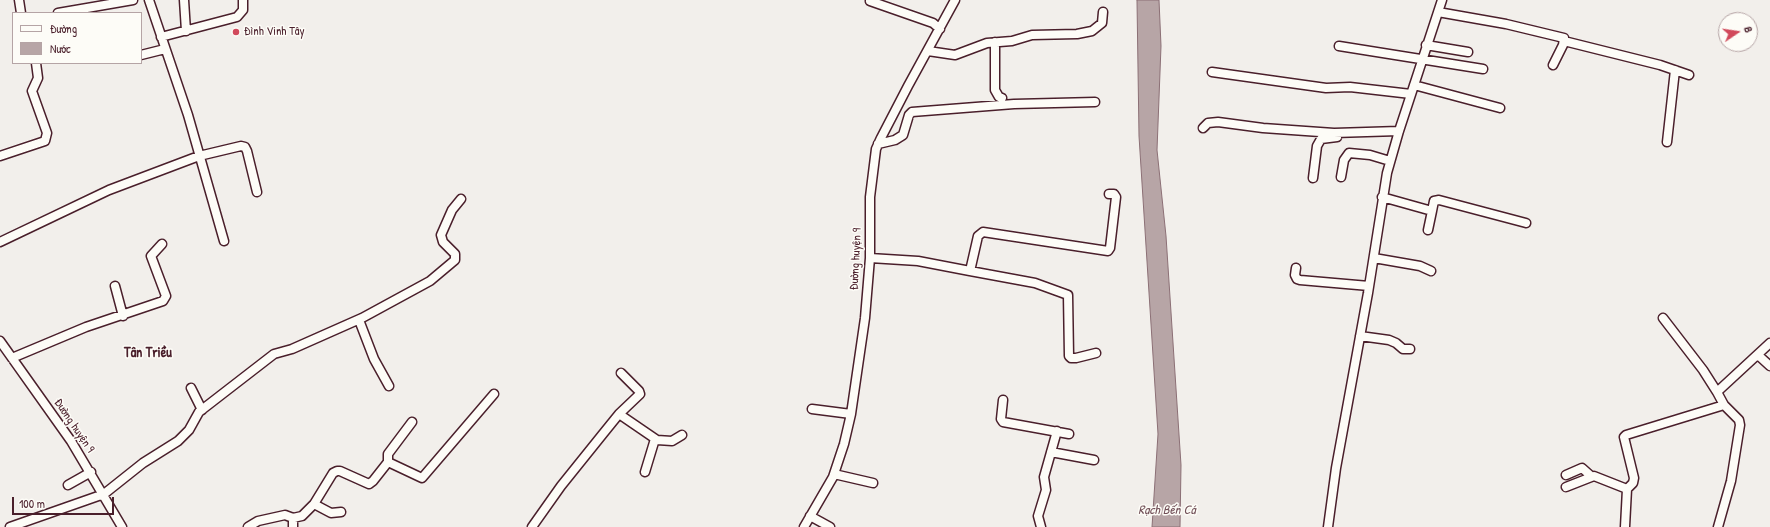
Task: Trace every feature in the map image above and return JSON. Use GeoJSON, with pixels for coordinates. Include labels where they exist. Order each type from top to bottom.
{"type":"FeatureCollection","features":[{"type":"Feature","properties":{"kind":"street"},"geometry":{"type":"LineString","coordinates":[[19,0],[21,12]]}},
{"type":"Feature","properties":{"kind":"street"},"geometry":{"type":"LineString","coordinates":[[64,12],[133,0]]}},
{"type":"Feature","properties":{"kind":"street"},"geometry":{"type":"LineString","coordinates":[[149,0],[186,109],[224,241]]}},
{"type":"Feature","properties":{"kind":"street"},"geometry":{"type":"LineString","coordinates":[[184,0],[186,30]]}},
{"type":"Feature","properties":{"kind":"street"},"geometry":{"type":"LineString","coordinates":[[161,37],[237,18],[243,10],[243,0]]}},
{"type":"Feature","properties":{"kind":"street","name":"Đường huyện 9"},"geometry":{"type":"LineString","coordinates":[[804,527],[834,474],[844,444],[850,414],[863,332],[870,258],[870,197],[873,164],[878,144],[955,0]]}},
{"type":"Feature","properties":{"kind":"street"},"geometry":{"type":"LineString","coordinates":[[1328,527],[1338,453],[1374,258],[1382,197],[1390,160],[1426,45],[1442,0]]}},
{"type":"Feature","properties":{"kind":"street"},"geometry":{"type":"LineString","coordinates":[[870,1],[932,23],[940,29]]}},
{"type":"Feature","properties":{"kind":"street"},"geometry":{"type":"LineString","coordinates":[[928,51],[955,56],[984,44],[1012,41],[1026,36],[1077,34],[1092,31],[1102,23],[1103,12]]}},
{"type":"Feature","properties":{"kind":"street"},"geometry":{"type":"LineString","coordinates":[[1438,12],[1558,36],[1564,38],[1564,41],[1629,56],[1689,75]]}},
{"type":"Feature","properties":{"kind":"street"},"geometry":{"type":"LineString","coordinates":[[1553,65],[1564,41]]}},
{"type":"Feature","properties":{"kind":"street"},"geometry":{"type":"LineString","coordinates":[[995,42],[995,90],[999,97],[1002,98]]}},
{"type":"Feature","properties":{"kind":"street"},"geometry":{"type":"LineString","coordinates":[[1426,45],[1468,52]]}},
{"type":"Feature","properties":{"kind":"street"},"geometry":{"type":"LineString","coordinates":[[1340,46],[1483,69]]}},
{"type":"Feature","properties":{"kind":"street"},"geometry":{"type":"LineString","coordinates":[[142,55],[165,49]]}},
{"type":"Feature","properties":{"kind":"street"},"geometry":{"type":"LineString","coordinates":[[0,156],[45,141],[47,133],[32,91],[38,78],[36,64]]}},
{"type":"Feature","properties":{"kind":"street"},"geometry":{"type":"LineString","coordinates":[[1667,142],[1675,70]]}},
{"type":"Feature","properties":{"kind":"street"},"geometry":{"type":"LineString","coordinates":[[1212,72],[1326,88],[1350,87],[1411,94]]}},
{"type":"Feature","properties":{"kind":"street"},"geometry":{"type":"LineString","coordinates":[[1414,85],[1500,108]]}},
{"type":"Feature","properties":{"kind":"street"},"geometry":{"type":"LineString","coordinates":[[878,144],[895,140],[903,135],[909,115],[912,112],[1014,104],[1094,102]]}},
{"type":"Feature","properties":{"kind":"street"},"geometry":{"type":"LineString","coordinates":[[1203,128],[1208,123],[1218,122],[1263,128],[1334,133],[1398,133]]}},
{"type":"Feature","properties":{"kind":"street"},"geometry":{"type":"LineString","coordinates":[[1313,178],[1316,146],[1321,139],[1398,133]]}},
{"type":"Feature","properties":{"kind":"street"},"geometry":{"type":"LineString","coordinates":[[0,242],[109,190],[199,156],[241,146],[245,147],[257,192]]}},
{"type":"Feature","properties":{"kind":"street"},"geometry":{"type":"LineString","coordinates":[[1341,177],[1344,160],[1349,153],[1370,155],[1390,160]]}},
{"type":"Feature","properties":{"kind":"street"},"geometry":{"type":"LineString","coordinates":[[970,271],[978,236],[983,232],[1109,250],[1116,197],[1114,194],[1109,194]]}},
{"type":"Feature","properties":{"kind":"street"},"geometry":{"type":"LineString","coordinates":[[1382,197],[1432,211]]}},
{"type":"Feature","properties":{"kind":"street"},"geometry":{"type":"LineString","coordinates":[[10,527],[104,494],[143,462],[178,441],[189,430],[196,416],[202,410],[274,354],[292,349],[359,320],[430,281],[453,264],[456,257],[441,239],[441,235],[452,210],[461,200]]}},
{"type":"Feature","properties":{"kind":"street"},"geometry":{"type":"LineString","coordinates":[[1428,230],[1434,202],[1439,200],[1526,223]]}},
{"type":"Feature","properties":{"kind":"street"},"geometry":{"type":"LineString","coordinates":[[12,358],[86,327],[123,316],[166,299],[152,261],[154,252],[162,244]]}},
{"type":"Feature","properties":{"kind":"street"},"geometry":{"type":"LineString","coordinates":[[870,258],[918,261],[1034,283],[1068,295],[1069,356],[1071,358],[1076,358],[1096,353]]}},
{"type":"Feature","properties":{"kind":"street"},"geometry":{"type":"LineString","coordinates":[[1374,258],[1420,266],[1431,271]]}},
{"type":"Feature","properties":{"kind":"street"},"geometry":{"type":"LineString","coordinates":[[1296,268],[1295,275],[1297,279],[1300,280],[1369,286]]}},
{"type":"Feature","properties":{"kind":"street"},"geometry":{"type":"LineString","coordinates":[[115,286],[123,316]]}},
{"type":"Feature","properties":{"kind":"street"},"geometry":{"type":"LineString","coordinates":[[1663,318],[1703,370],[1724,405],[1740,420],[1731,481],[1718,527]]}},
{"type":"Feature","properties":{"kind":"street"},"geometry":{"type":"LineString","coordinates":[[359,320],[374,359],[389,386]]}},
{"type":"Feature","properties":{"kind":"street"},"geometry":{"type":"LineString","coordinates":[[1360,336],[1389,340],[1403,349],[1410,349]]}},
{"type":"Feature","properties":{"kind":"street","name":"Đường huyện 9"},"geometry":{"type":"LineString","coordinates":[[0,341],[71,441],[91,472],[122,527]]}},
{"type":"Feature","properties":{"kind":"street"},"geometry":{"type":"LineString","coordinates":[[1717,392],[1770,343]]}},
{"type":"Feature","properties":{"kind":"street"},"geometry":{"type":"LineString","coordinates":[[1758,355],[1770,366]]}},
{"type":"Feature","properties":{"kind":"street"},"geometry":{"type":"LineString","coordinates":[[532,527],[561,486],[619,414],[640,393],[621,373]]}},
{"type":"Feature","properties":{"kind":"street"},"geometry":{"type":"LineString","coordinates":[[191,388],[202,410]]}},
{"type":"Feature","properties":{"kind":"street"},"geometry":{"type":"LineString","coordinates":[[388,462],[422,478],[494,394]]}},
{"type":"Feature","properties":{"kind":"street"},"geometry":{"type":"LineString","coordinates":[[1003,400],[1001,420],[1003,422],[1069,434]]}},
{"type":"Feature","properties":{"kind":"street"},"geometry":{"type":"LineString","coordinates":[[1624,527],[1627,488],[1633,483],[1634,478],[1623,442],[1626,435],[1724,405]]}},
{"type":"Feature","properties":{"kind":"street"},"geometry":{"type":"LineString","coordinates":[[812,409],[850,414]]}},
{"type":"Feature","properties":{"kind":"street"},"geometry":{"type":"LineString","coordinates":[[619,414],[655,439],[672,441],[682,435]]}},
{"type":"Feature","properties":{"kind":"street"},"geometry":{"type":"LineString","coordinates":[[248,527],[258,522],[285,515],[293,518],[302,516],[314,504],[333,473],[337,471],[369,484],[388,462],[388,454],[412,422]]}},
{"type":"Feature","properties":{"kind":"street"},"geometry":{"type":"LineString","coordinates":[[1041,527],[1038,516],[1046,490],[1044,477],[1057,432]]}},
{"type":"Feature","properties":{"kind":"street"},"geometry":{"type":"LineString","coordinates":[[645,472],[655,439]]}},
{"type":"Feature","properties":{"kind":"street"},"geometry":{"type":"LineString","coordinates":[[1051,452],[1094,460]]}},
{"type":"Feature","properties":{"kind":"street"},"geometry":{"type":"LineString","coordinates":[[1566,475],[1582,468],[1591,476]]}},
{"type":"Feature","properties":{"kind":"street"},"geometry":{"type":"LineString","coordinates":[[68,485],[91,472]]}},
{"type":"Feature","properties":{"kind":"street"},"geometry":{"type":"LineString","coordinates":[[834,474],[873,483]]}},
{"type":"Feature","properties":{"kind":"street"},"geometry":{"type":"LineString","coordinates":[[1566,487],[1591,476],[1601,477],[1627,488]]}},
{"type":"Feature","properties":{"kind":"street"},"geometry":{"type":"LineString","coordinates":[[314,504],[331,513],[341,512]]}},
{"type":"Feature","properties":{"kind":"street"},"geometry":{"type":"LineString","coordinates":[[810,516],[830,527]]}},
{"type":"Feature","properties":{"kind":"street"},"geometry":{"type":"LineString","coordinates":[[293,518],[293,527]]}},
{"type":"Feature","properties":{"kind":"water","name":"Rạch Bến Cá"},"geometry":{"type":"Polygon","coordinates":[[[1137,0],[1159,0],[1161,46],[1157,150],[1166,236],[1181,465],[1180,527],[1152,527],[1158,434],[1139,136],[1137,0]]]}},
{"type":"Feature","properties":{"kind":"place","name":"Đình Vinh Tây"},"geometry":{"type":"Point","coordinates":[236,32]}},
{"type":"Feature","properties":{"kind":"district","name":"Tân Triều"},"geometry":{"type":"Point","coordinates":[148,353]}}]}
